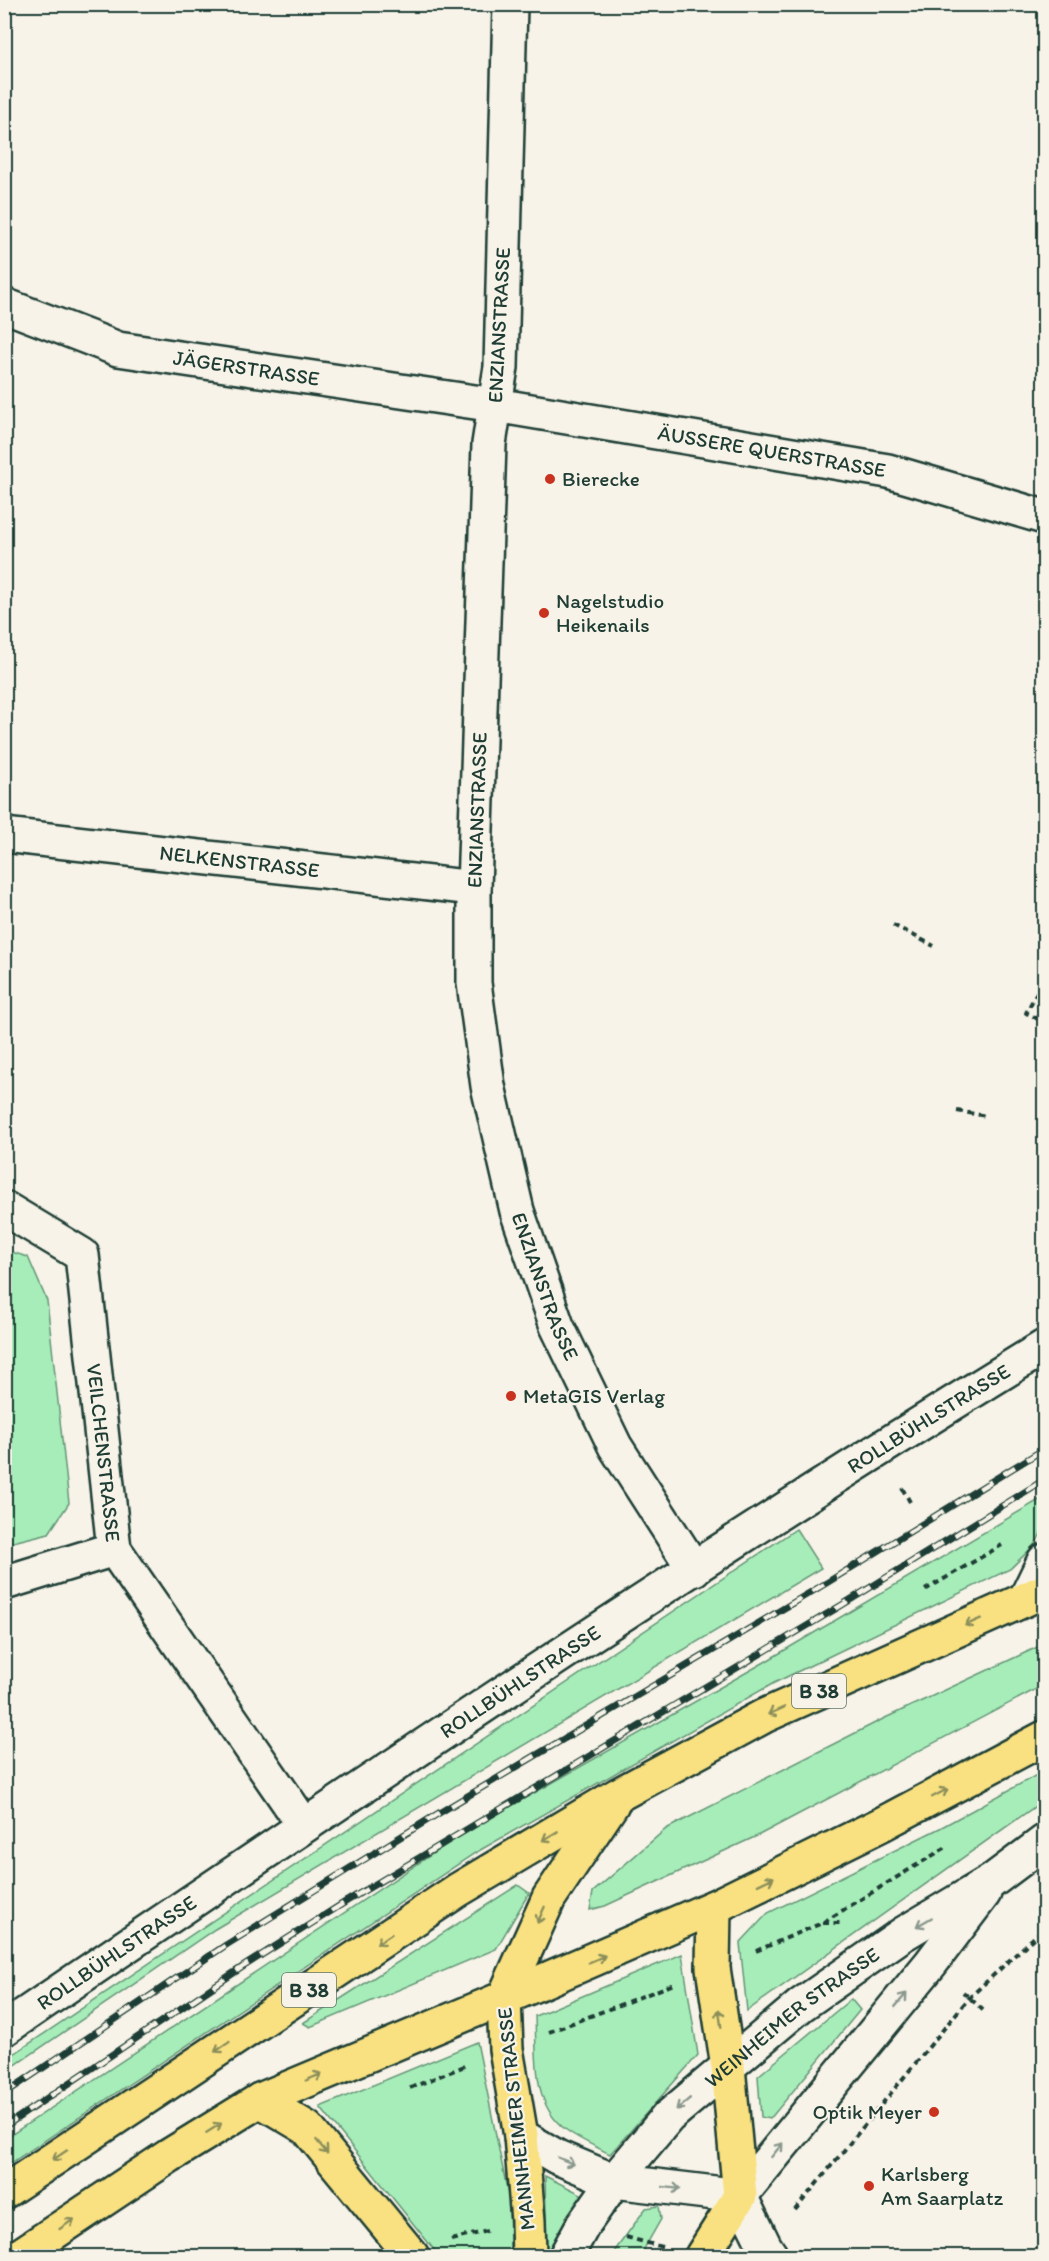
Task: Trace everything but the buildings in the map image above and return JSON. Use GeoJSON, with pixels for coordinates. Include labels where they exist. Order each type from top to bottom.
{"type":"FeatureCollection","features":[{"type":"Feature","properties":{"kind":"main road","name":"B 38"},"geometry":{"type":"LineString","coordinates":[[4,2192],[458,1890],[618,1795],[764,1716],[1035,1594]]}},
{"type":"Feature","properties":{"kind":"main road"},"geometry":{"type":"LineString","coordinates":[[19,2256],[169,2156],[260,2100],[714,1907],[882,1824],[1041,1736]]}},
{"type":"Feature","properties":{"kind":"main road","name":"MANNHEIMER STRASSE"},"geometry":{"type":"LineString","coordinates":[[529,2256],[520,2136],[506,2049],[504,1998],[549,1898],[618,1795]]}},
{"type":"Feature","properties":{"kind":"main road"},"geometry":{"type":"LineString","coordinates":[[702,2256],[740,2196],[728,2067],[713,1968],[714,1907]]}},
{"type":"Feature","properties":{"kind":"main road"},"geometry":{"type":"LineString","coordinates":[[260,2100],[307,2128],[411,2256]]}},
{"type":"Feature","properties":{"kind":"street","name":"ENZIANSTRASSE"},"geometry":{"type":"LineString","coordinates":[[510,4],[501,367],[489,444],[474,888],[474,983],[488,1086],[517,1211],[557,1326],[615,1446],[694,1569]]}},
{"type":"Feature","properties":{"kind":"street","name":"JÄGERSTRASSE"},"geometry":{"type":"LineString","coordinates":[[4,305],[118,349],[495,405]]}},
{"type":"Feature","properties":{"kind":"street","name":"ÄUSSERE QUERSTRASSE"},"geometry":{"type":"LineString","coordinates":[[495,405],[888,471],[1044,517]]}},
{"type":"Feature","properties":{"kind":"street","name":"NELKENSTRASSE"},"geometry":{"type":"LineString","coordinates":[[4,835],[474,888]]}},
{"type":"Feature","properties":{"kind":"street","name":"VEILCHENSTRASSE"},"geometry":{"type":"LineString","coordinates":[[4,1208],[82,1255],[114,1549],[304,1825]]}},
{"type":"Feature","properties":{"kind":"street","name":"ROLLBÜHLSTRASSE"},"geometry":{"type":"LineString","coordinates":[[4,2029],[304,1825],[694,1569],[815,1490],[1044,1347]]}},
{"type":"Feature","properties":{"kind":"street"},"geometry":{"type":"LineString","coordinates":[[4,1583],[114,1549]]}},
{"type":"Feature","properties":{"kind":"street"},"geometry":{"type":"LineString","coordinates":[[1035,1594],[1044,1561]]}},
{"type":"Feature","properties":{"kind":"street","name":"WEINHEIMER STRASSE"},"geometry":{"type":"LineString","coordinates":[[614,2181],[668,2117],[801,2005],[903,1934],[993,1881],[1044,1842]]}},
{"type":"Feature","properties":{"kind":"street","name":"WEINHEIMER STRASSE"},"geometry":{"type":"LineString","coordinates":[[740,2196],[931,1963],[993,1881]]}},
{"type":"Feature","properties":{"kind":"street"},"geometry":{"type":"LineString","coordinates":[[520,2136],[557,2157],[614,2181],[740,2196],[768,2252]]}},
{"type":"Feature","properties":{"kind":"street"},"geometry":{"type":"LineString","coordinates":[[566,2256],[583,2225],[614,2181]]}},
{"type":"Feature","properties":{"kind":"path"},"geometry":{"type":"LineString","coordinates":[[893,925],[934,946]]}},
{"type":"Feature","properties":{"kind":"path"},"geometry":{"type":"LineString","coordinates":[[1038,1019],[1026,1013],[1044,979]]}},
{"type":"Feature","properties":{"kind":"path"},"geometry":{"type":"LineString","coordinates":[[957,1112],[986,1116]]}},
{"type":"Feature","properties":{"kind":"path"},"geometry":{"type":"LineString","coordinates":[[902,1488],[910,1502]]}},
{"type":"Feature","properties":{"kind":"path"},"geometry":{"type":"LineString","coordinates":[[925,1590],[1004,1543]]}},
{"type":"Feature","properties":{"kind":"path"},"geometry":{"type":"LineString","coordinates":[[746,1956],[822,1923],[948,1846]]}},
{"type":"Feature","properties":{"kind":"path"},"geometry":{"type":"LineString","coordinates":[[768,2252],[969,1998],[1044,1928]]}},
{"type":"Feature","properties":{"kind":"green space"},"geometry":{"type":"Polygon","coordinates":[[[5,1250],[28,1257],[47,1301],[69,1503],[49,1533],[5,1544],[5,1250]]]}},
{"type":"Feature","properties":{"kind":"green space"},"geometry":{"type":"Polygon","coordinates":[[[1044,1497],[1043,1523],[1039,1538],[1010,1569],[774,1683],[475,1853],[5,2167],[5,2139],[464,1833],[763,1663],[1044,1497]]]}},
{"type":"Feature","properties":{"kind":"green space"},"geometry":{"type":"Polygon","coordinates":[[[796,1529],[821,1568],[215,1929],[5,2072],[5,2060],[796,1529]]]}},
{"type":"Feature","properties":{"kind":"green space"},"geometry":{"type":"Polygon","coordinates":[[[1044,1644],[1044,1685],[759,1835],[605,1906],[590,1910],[593,1892],[666,1829],[883,1719],[1044,1644]]]}},
{"type":"Feature","properties":{"kind":"green space"},"geometry":{"type":"Polygon","coordinates":[[[1044,1771],[1044,1800],[747,2011],[740,1943],[768,1913],[940,1828],[1044,1771]]]}},
{"type":"Feature","properties":{"kind":"green space"},"geometry":{"type":"Polygon","coordinates":[[[518,1885],[529,1893],[496,1949],[310,2027],[303,2023],[518,1885]]]}},
{"type":"Feature","properties":{"kind":"green space"},"geometry":{"type":"Polygon","coordinates":[[[682,1954],[698,2055],[610,2154],[565,2129],[546,2106],[536,2062],[535,2016],[682,1954]]]}},
{"type":"Feature","properties":{"kind":"green space"},"geometry":{"type":"Polygon","coordinates":[[[851,1999],[860,2010],[770,2119],[761,2117],[758,2076],[851,1999]]]}},
{"type":"Feature","properties":{"kind":"green space"},"geometry":{"type":"Polygon","coordinates":[[[477,2042],[509,2199],[510,2256],[439,2256],[320,2107],[477,2042]]]}},
{"type":"Feature","properties":{"kind":"green space"},"geometry":{"type":"Polygon","coordinates":[[[545,2176],[585,2196],[548,2256],[547,2256],[545,2176]]]}},
{"type":"Feature","properties":{"kind":"green space"},"geometry":{"type":"Polygon","coordinates":[[[659,2206],[661,2219],[640,2256],[611,2256],[646,2208],[659,2206]]]}},
{"type":"Feature","properties":{"kind":"railway"},"geometry":{"type":"LineString","coordinates":[[4,2094],[226,1945],[439,1813],[828,1582],[1044,1449]]}},
{"type":"Feature","properties":{"kind":"railway"},"geometry":{"type":"LineString","coordinates":[[4,2127],[244,1966],[347,1901],[842,1605],[1044,1480]]}},
{"type":"Feature","properties":{"kind":"place","name":"Bierecke"},"geometry":{"type":"Point","coordinates":[550,479]}},
{"type":"Feature","properties":{"kind":"place","name":"Nagelstudio Heikenails"},"geometry":{"type":"Point","coordinates":[544,613]}},
{"type":"Feature","properties":{"kind":"place","name":"MetaGIS Verlag"},"geometry":{"type":"Point","coordinates":[511,1396]}},
{"type":"Feature","properties":{"kind":"place","name":"Optik Meyer"},"geometry":{"type":"Point","coordinates":[934,2112]}},
{"type":"Feature","properties":{"kind":"place","name":"Karlsberg Am Saarplatz"},"geometry":{"type":"Point","coordinates":[869,2186]}}]}
